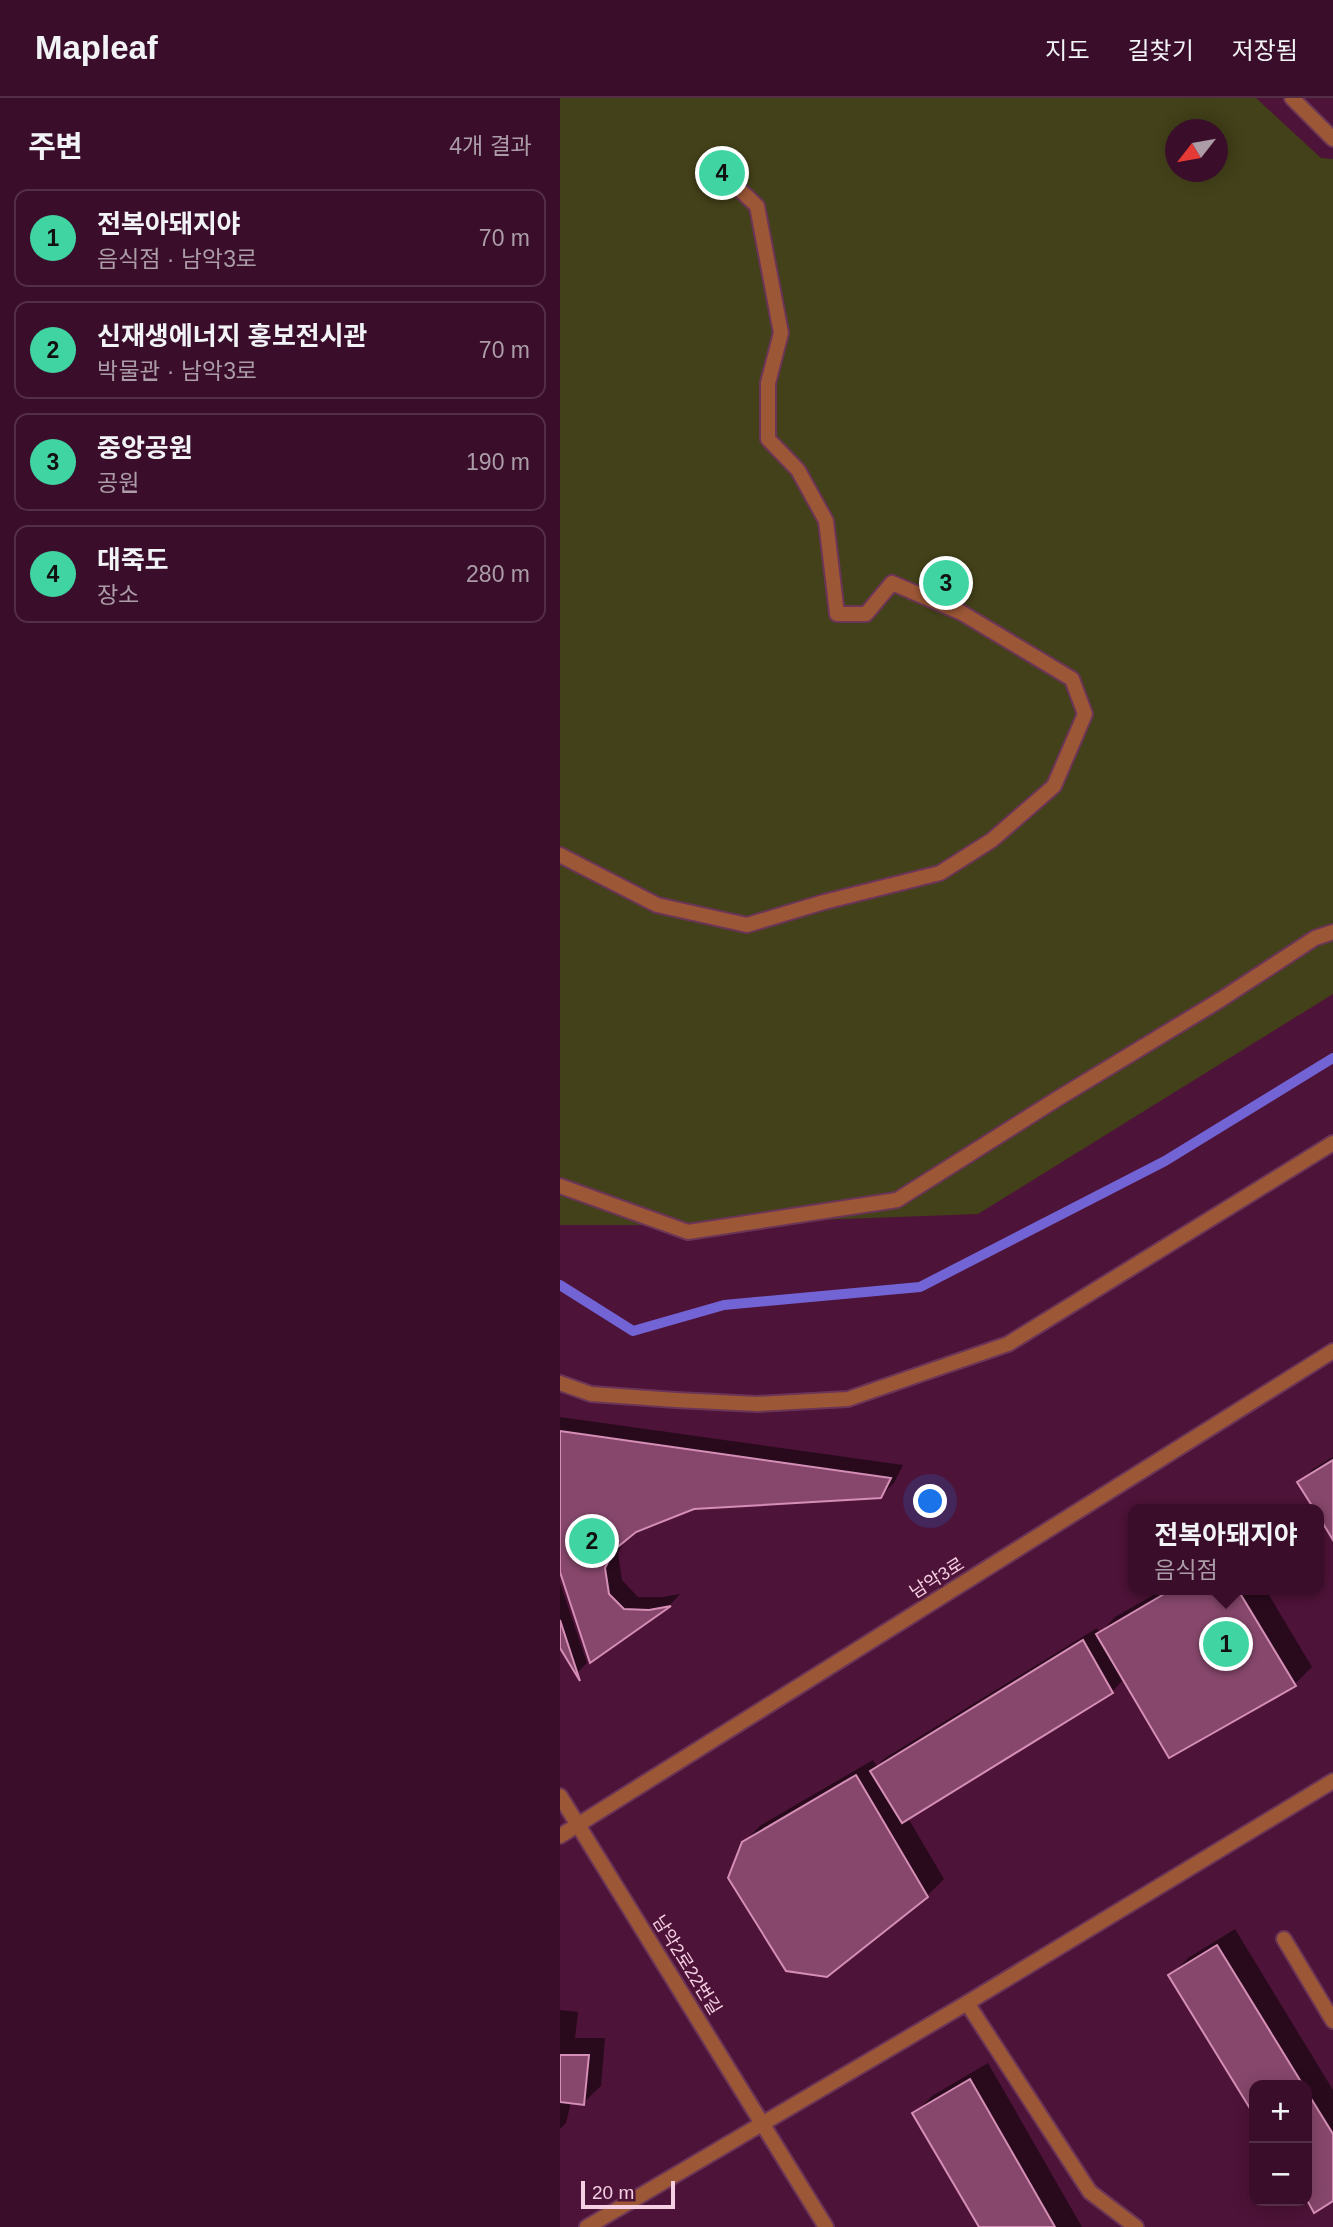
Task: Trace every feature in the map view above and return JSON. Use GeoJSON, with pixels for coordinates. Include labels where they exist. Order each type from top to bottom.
{"type":"FeatureCollection","features":[{"type":"Feature","properties":{"kind":"street"},"geometry":{"type":"LineString","coordinates":[[1292,98],[1333,139]]}},
{"type":"Feature","properties":{"kind":"street"},"geometry":{"type":"LineString","coordinates":[[560,855],[657,905],[747,925],[824,902],[940,873],[992,840],[1054,786],[1085,714],[1072,679],[962,613],[892,583],[866,614],[837,614],[826,521],[798,470],[768,439],[768,383],[780,333],[757,206],[722,173]]}},
{"type":"Feature","properties":{"kind":"street"},"geometry":{"type":"LineString","coordinates":[[560,1186],[688,1232],[897,1200],[1315,938],[1333,932]]}},
{"type":"Feature","properties":{"kind":"street"},"geometry":{"type":"LineString","coordinates":[[560,1384],[591,1394],[676,1400],[757,1404],[848,1399],[1008,1344],[1333,1143]]}},
{"type":"Feature","properties":{"kind":"street","name":"남악3로"},"geometry":{"type":"LineString","coordinates":[[560,1836],[1333,1351]]}},
{"type":"Feature","properties":{"kind":"street"},"geometry":{"type":"LineString","coordinates":[[587,2227],[967,2003],[1333,1781]]}},
{"type":"Feature","properties":{"kind":"street","name":"남악2로22번길"},"geometry":{"type":"LineString","coordinates":[[560,1796],[826,2227]]}},
{"type":"Feature","properties":{"kind":"street"},"geometry":{"type":"LineString","coordinates":[[1284,1939],[1333,2021]]}},
{"type":"Feature","properties":{"kind":"street"},"geometry":{"type":"LineString","coordinates":[[967,2003],[1090,2192],[1136,2227]]}},
{"type":"Feature","properties":{"kind":"shaded area"},"geometry":{"type":"Polygon","coordinates":[[[560,98],[1256,98],[1321,158],[1333,159],[1333,994],[978,1214],[684,1225],[560,1225],[560,98]]]}},
{"type":"Feature","properties":{"kind":"building"},"geometry":{"type":"Polygon","coordinates":[[[560,1431],[891,1478],[881,1498],[694,1509],[636,1532],[614,1550],[605,1568],[609,1594],[624,1609],[649,1610],[671,1606],[590,1663],[560,1572],[560,1431]]]}},
{"type":"Feature","properties":{"kind":"building"},"geometry":{"type":"Polygon","coordinates":[[[1333,1460],[1333,1540],[1324,1525],[1324,1504],[1311,1504],[1297,1482],[1333,1460]]]}},
{"type":"Feature","properties":{"kind":"building"},"geometry":{"type":"Polygon","coordinates":[[[1162,1595],[1241,1595],[1296,1686],[1169,1758],[1096,1634],[1162,1595]]]}},
{"type":"Feature","properties":{"kind":"building"},"geometry":{"type":"Polygon","coordinates":[[[560,1620],[580,1681],[560,1648],[560,1620]]]}},
{"type":"Feature","properties":{"kind":"building"},"geometry":{"type":"Polygon","coordinates":[[[1083,1640],[1113,1693],[902,1823],[870,1771],[1083,1640]]]}},
{"type":"Feature","properties":{"kind":"building"},"geometry":{"type":"Polygon","coordinates":[[[856,1775],[928,1897],[827,1977],[786,1971],[728,1878],[742,1842],[856,1775]]]}},
{"type":"Feature","properties":{"kind":"building"},"geometry":{"type":"Polygon","coordinates":[[[1217,1945],[1300,2080],[1249,2080],[1249,2107],[1168,1975],[1217,1945]]]}},
{"type":"Feature","properties":{"kind":"building"},"geometry":{"type":"Polygon","coordinates":[[[560,2055],[589,2055],[584,2105],[560,2102],[560,2055]]]}},
{"type":"Feature","properties":{"kind":"building"},"geometry":{"type":"Polygon","coordinates":[[[970,2079],[1055,2227],[979,2227],[912,2113],[970,2079]]]}},
{"type":"Feature","properties":{"kind":"building"},"geometry":{"type":"Polygon","coordinates":[[[1312,2100],[1333,2134],[1333,2201],[1314,2213],[1310,2206],[1312,2100]]]}},
{"type":"Feature","properties":{"kind":"waterway"},"geometry":{"type":"LineString","coordinates":[[560,1285],[633,1331],[724,1305],[920,1287],[1165,1161],[1333,1058]]}},
{"type":"Feature","properties":{"kind":"place","name":"대죽도"},"geometry":{"type":"Point","coordinates":[722,173]}},
{"type":"Feature","properties":{"kind":"place","name":"중앙공원"},"geometry":{"type":"Point","coordinates":[946,583]}},
{"type":"Feature","properties":{"kind":"place","name":"신재생에너지 홍보전시관"},"geometry":{"type":"Point","coordinates":[592,1541]}},
{"type":"Feature","properties":{"kind":"place","name":"전복아돼지야"},"geometry":{"type":"Point","coordinates":[1226,1644]}}]}
